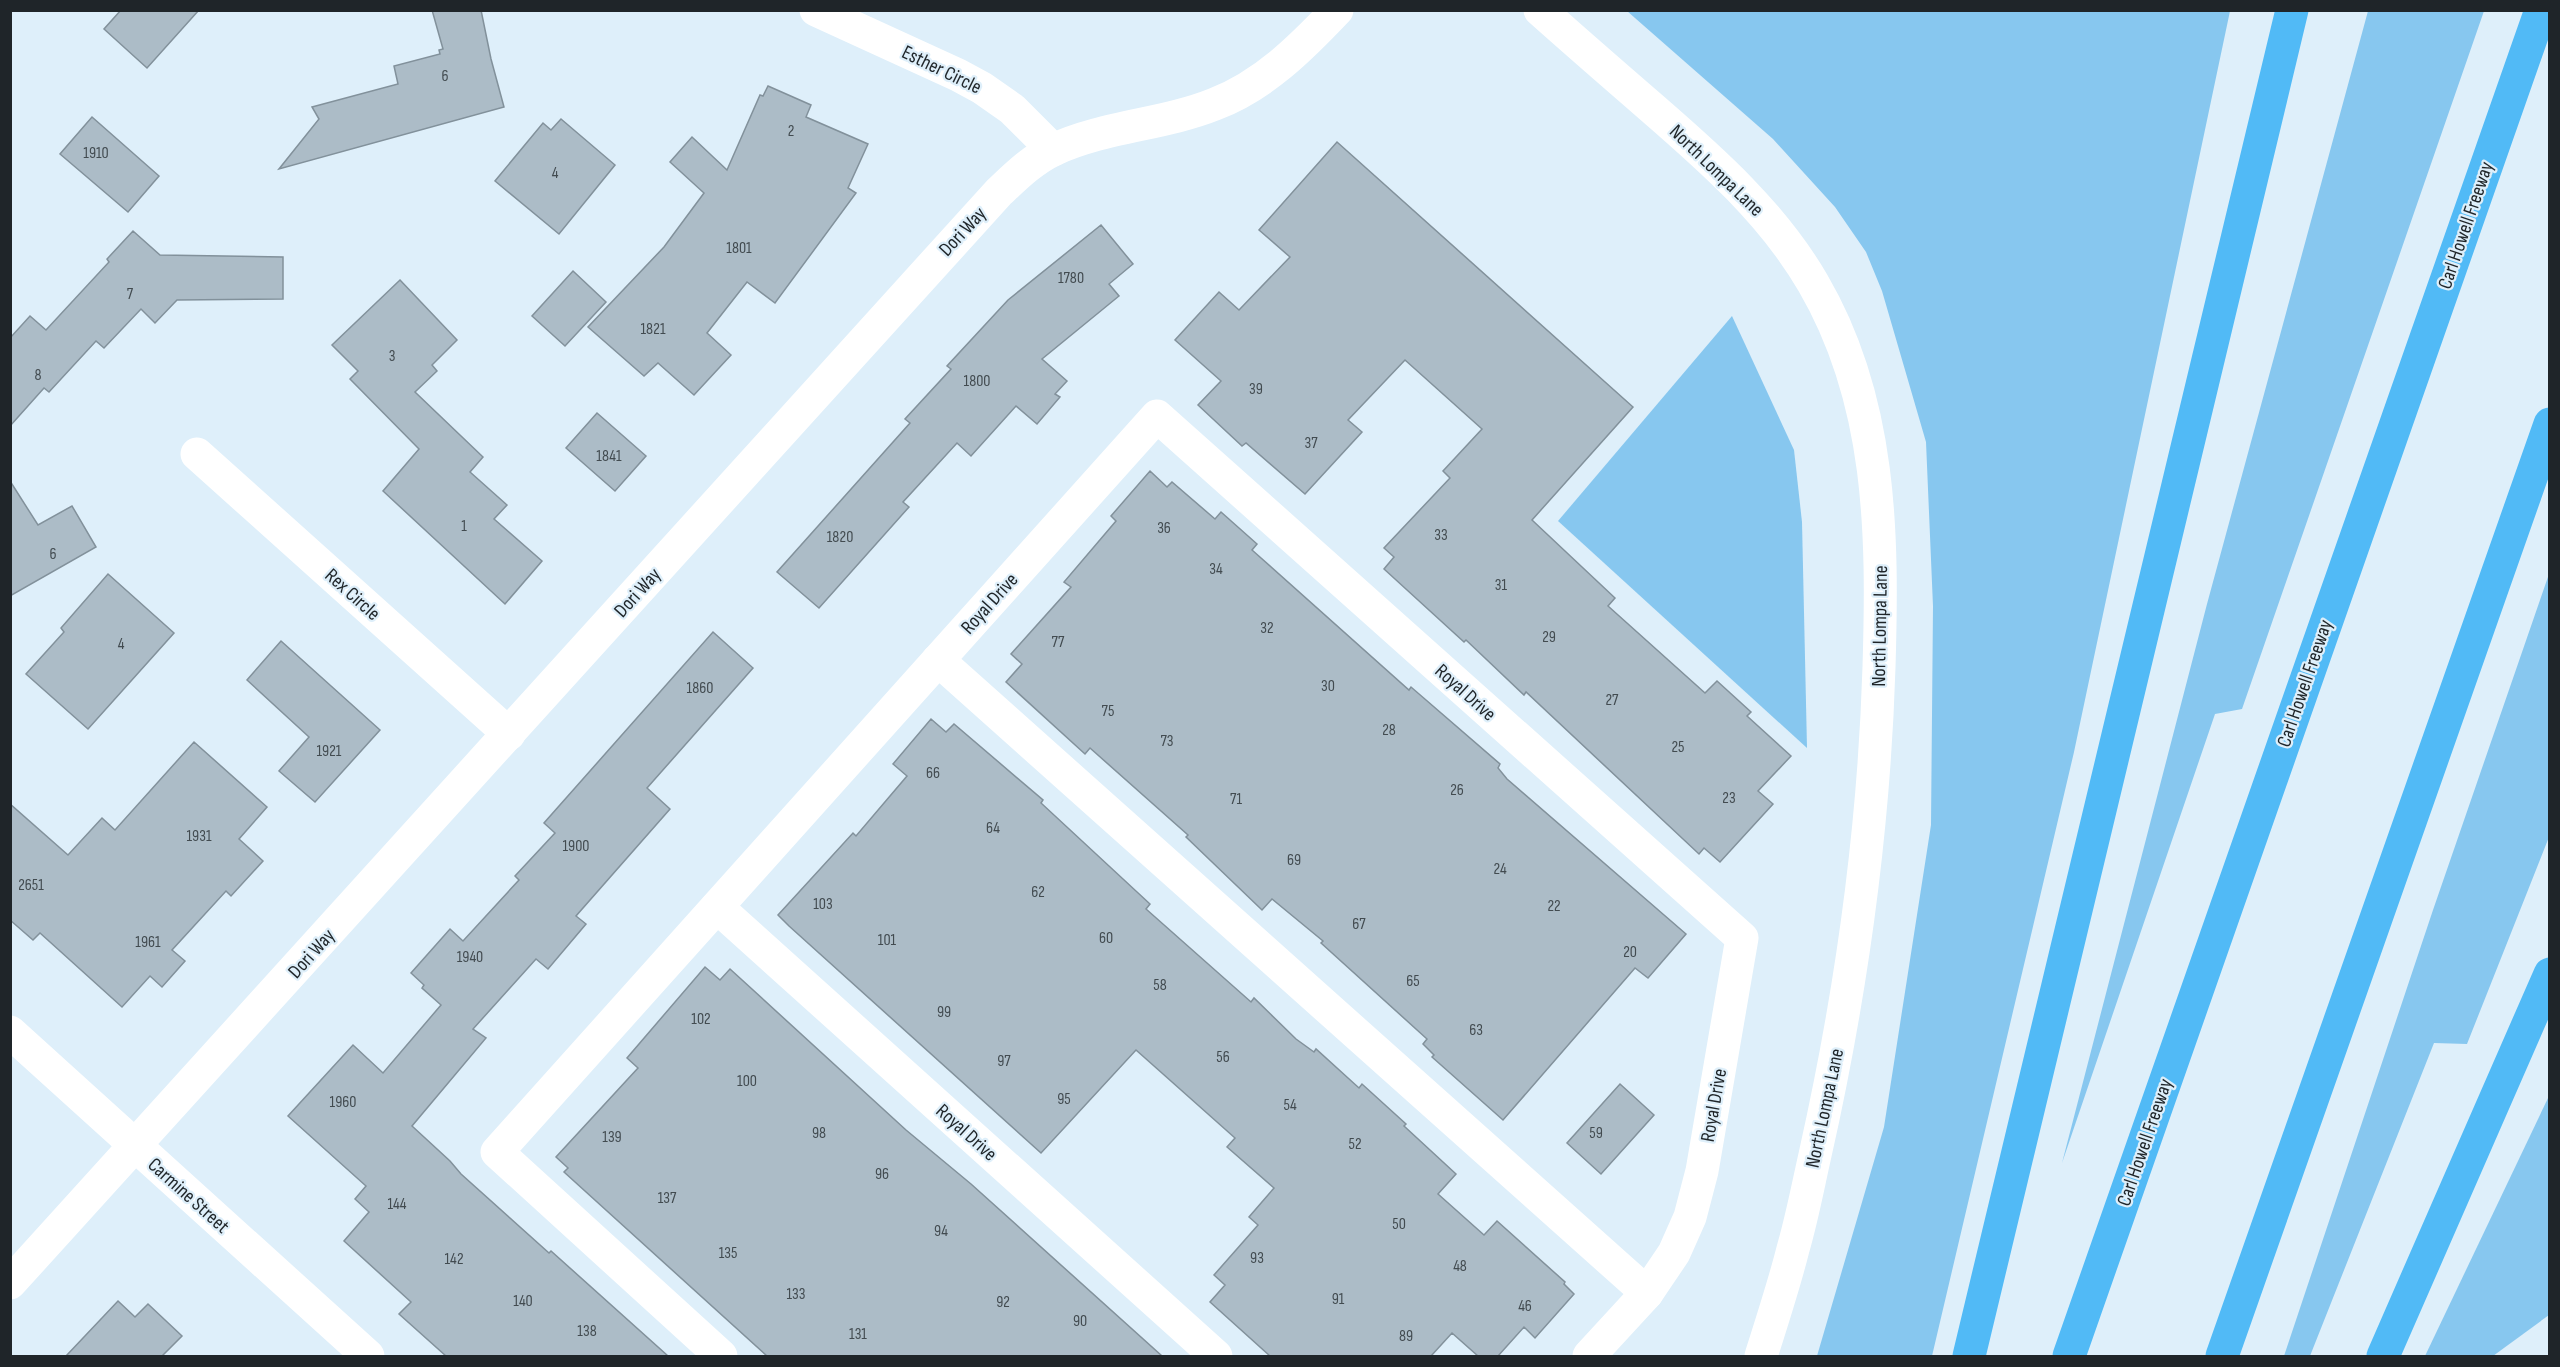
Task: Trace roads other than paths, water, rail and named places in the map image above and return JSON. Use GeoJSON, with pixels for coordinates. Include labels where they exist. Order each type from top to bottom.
{"type":"FeatureCollection","features":[{"type":"Feature","properties":{"kind":"highway"},"geometry":{"type":"LineString","coordinates":[[1969,1356],[2292,10]]}},
{"type":"Feature","properties":{"kind":"highway","name":"Carl Howell Freeway"},"geometry":{"type":"LineString","coordinates":[[2068,1356],[2541,10]]}},
{"type":"Feature","properties":{"kind":"highway"},"geometry":{"type":"LineString","coordinates":[[2222,1356],[2550,424]]}},
{"type":"Feature","properties":{"kind":"highway"},"geometry":{"type":"LineString","coordinates":[[2383,1356],[2550,974]]}},
{"type":"Feature","properties":{"kind":"street","name":"Esther Circle"},"geometry":{"type":"LineString","coordinates":[[816,10],[958,75],[997,98],[1022,118],[1053,150]]}},
{"type":"Feature","properties":{"kind":"street","name":"Dori Way"},"geometry":{"type":"LineString","coordinates":[[10,1283],[974,218],[1018,175],[1053,150],[1097,135],[1191,113],[1242,91],[1286,60],[1337,10]]}},
{"type":"Feature","properties":{"kind":"street","name":"North Lompa Lane"},"geometry":{"type":"LineString","coordinates":[[1540,10],[1717,166],[1788,245],[1811,280],[1841,339],[1863,403],[1876,484],[1879,522],[1880,614],[1873,766],[1857,921],[1828,1098],[1794,1248],[1761,1356]]}},
{"type":"Feature","properties":{"kind":"street","name":"Royal Drive"},"geometry":{"type":"LineString","coordinates":[[721,1356],[497,1152],[1157,416],[1742,938],[1702,1171],[1690,1217],[1674,1253],[1647,1293],[1589,1356]]}},
{"type":"Feature","properties":{"kind":"street","name":"Rex Circle"},"geometry":{"type":"LineString","coordinates":[[197,454],[509,734]]}},
{"type":"Feature","properties":{"kind":"street"},"geometry":{"type":"LineString","coordinates":[[938,660],[1647,1293]]}},
{"type":"Feature","properties":{"kind":"street","name":"Royal Drive"},"geometry":{"type":"LineString","coordinates":[[717,907],[1216,1356]]}},
{"type":"Feature","properties":{"kind":"street","name":"Carmine Street"},"geometry":{"type":"LineString","coordinates":[[10,1032],[368,1356]]}}]}
